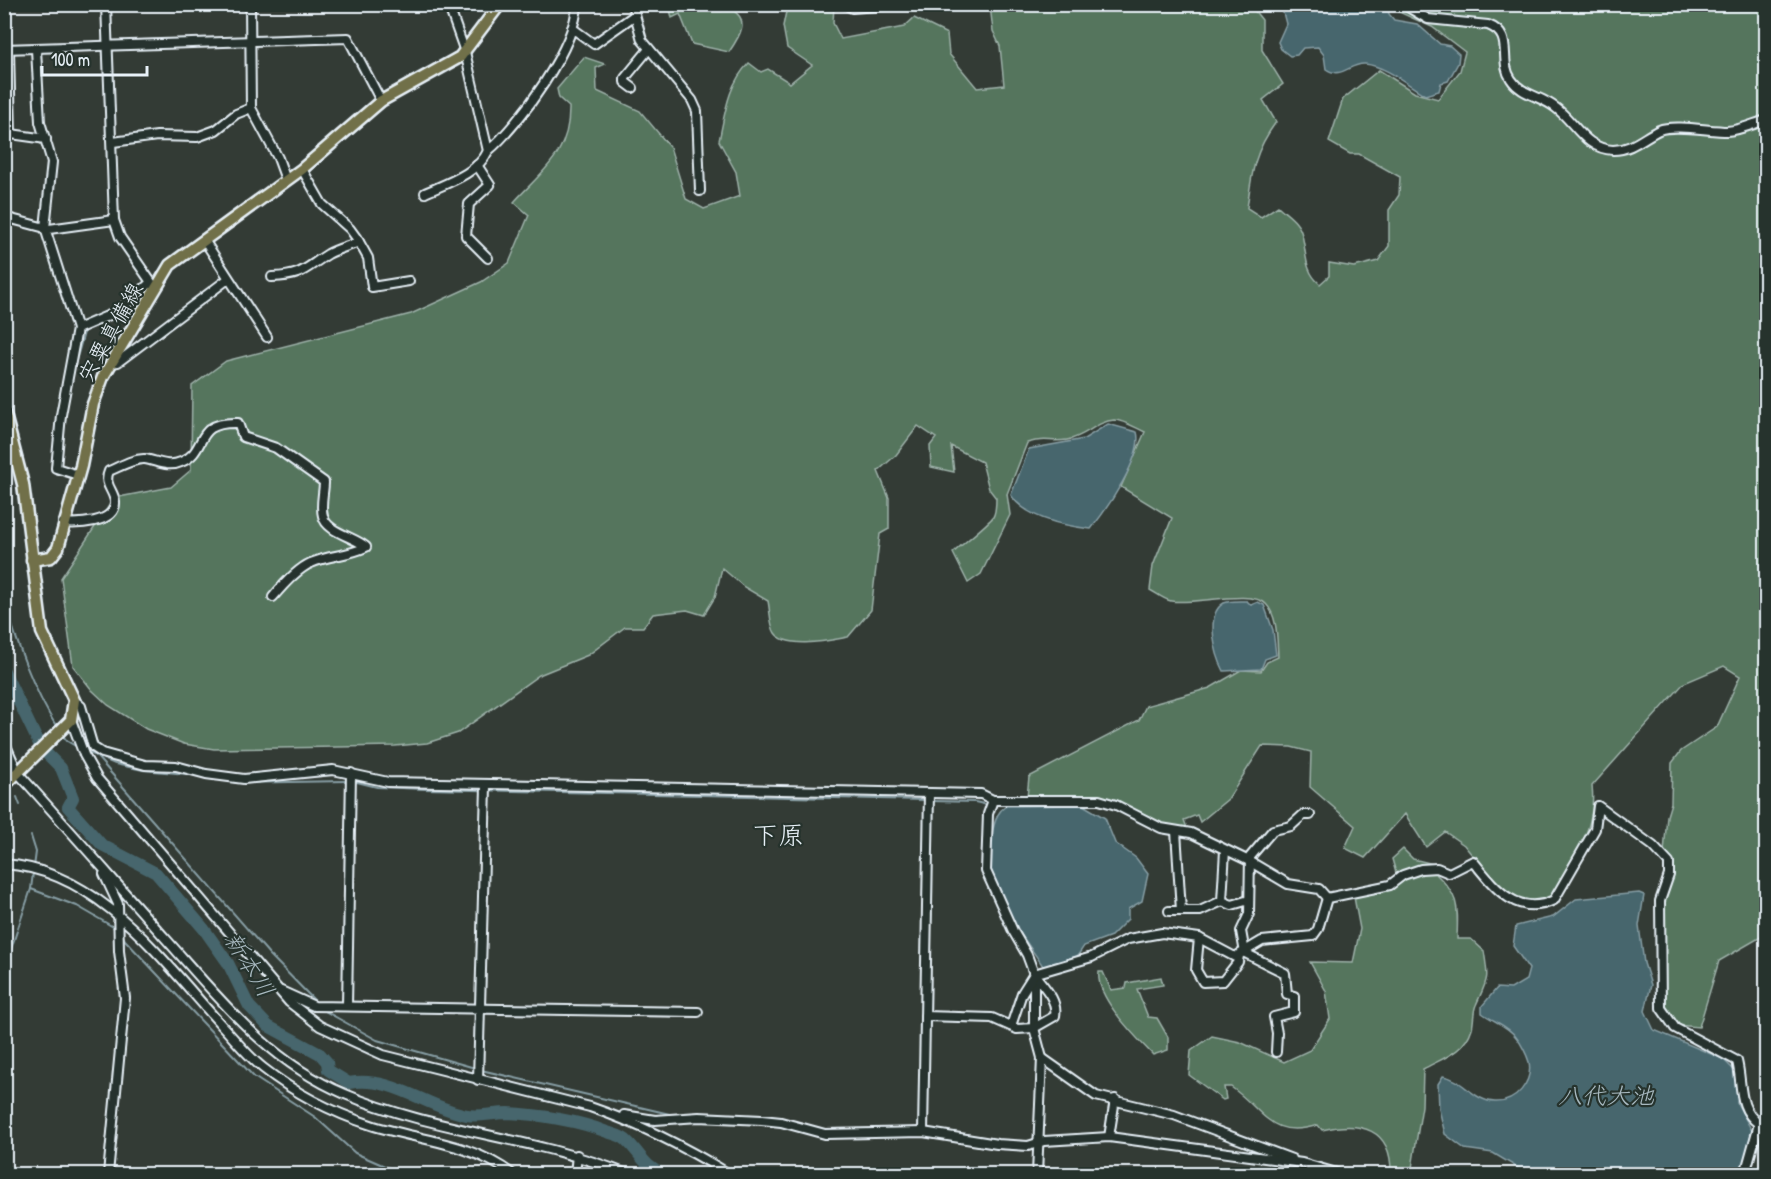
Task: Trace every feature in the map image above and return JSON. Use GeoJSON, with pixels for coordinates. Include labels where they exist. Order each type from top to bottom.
{"type":"FeatureCollection","features":[{"type":"Feature","properties":{"kind":"main road","name":"宍粟真備線"},"geometry":{"type":"LineString","coordinates":[[32,560],[51,557],[58,548],[78,475],[93,404],[111,363],[153,285],[177,258],[286,180],[304,171],[381,101],[465,52],[500,4]]}},
{"type":"Feature","properties":{"kind":"main road"},"geometry":{"type":"LineString","coordinates":[[4,411],[23,484],[42,632],[74,700],[68,724],[4,786]]}},
{"type":"Feature","properties":{"kind":"street"},"geometry":{"type":"LineString","coordinates":[[76,329],[119,311],[153,285],[120,237],[114,220],[113,142],[106,4]]}},
{"type":"Feature","properties":{"kind":"street"},"geometry":{"type":"LineString","coordinates":[[250,4],[251,108],[278,158],[286,180]]}},
{"type":"Feature","properties":{"kind":"street"},"geometry":{"type":"LineString","coordinates":[[448,4],[465,52],[488,151]]}},
{"type":"Feature","properties":{"kind":"street"},"geometry":{"type":"LineString","coordinates":[[425,193],[453,180],[484,161],[488,151],[505,137],[526,111],[549,75],[572,28],[576,19],[577,4]]}},
{"type":"Feature","properties":{"kind":"street"},"geometry":{"type":"LineString","coordinates":[[632,4],[642,40],[692,100],[697,111],[700,191]]}},
{"type":"Feature","properties":{"kind":"street"},"geometry":{"type":"LineString","coordinates":[[844,4],[852,8],[900,4]]}},
{"type":"Feature","properties":{"kind":"street"},"geometry":{"type":"LineString","coordinates":[[1403,4],[1428,19],[1488,25],[1497,28],[1502,35],[1509,76],[1516,86],[1556,108],[1572,127],[1596,145],[1613,150],[1647,139],[1659,130],[1727,130],[1746,128],[1767,120]]}},
{"type":"Feature","properties":{"kind":"street"},"geometry":{"type":"LineString","coordinates":[[572,28],[594,44],[635,15]]}},
{"type":"Feature","properties":{"kind":"street"},"geometry":{"type":"LineString","coordinates":[[45,140],[11,134],[8,122],[7,49],[348,38],[381,101]]}},
{"type":"Feature","properties":{"kind":"street"},"geometry":{"type":"LineString","coordinates":[[36,49],[37,98],[52,171],[45,228],[76,329],[61,415],[56,468],[78,475]]}},
{"type":"Feature","properties":{"kind":"street"},"geometry":{"type":"LineString","coordinates":[[633,88],[625,82],[626,78],[648,49]]}},
{"type":"Feature","properties":{"kind":"street"},"geometry":{"type":"LineString","coordinates":[[113,142],[157,136],[196,136],[216,129],[236,114],[251,108]]}},
{"type":"Feature","properties":{"kind":"street"},"geometry":{"type":"LineString","coordinates":[[477,165],[490,185],[470,204],[466,236],[488,258]]}},
{"type":"Feature","properties":{"kind":"street"},"geometry":{"type":"LineString","coordinates":[[304,171],[322,204],[350,229],[359,242],[368,258],[372,287],[409,281]]}},
{"type":"Feature","properties":{"kind":"street"},"geometry":{"type":"LineString","coordinates":[[4,217],[45,228],[58,229],[114,220]]}},
{"type":"Feature","properties":{"kind":"street"},"geometry":{"type":"LineString","coordinates":[[204,240],[267,337]]}},
{"type":"Feature","properties":{"kind":"street"},"geometry":{"type":"LineString","coordinates":[[272,277],[296,275],[315,266],[327,255],[359,242]]}},
{"type":"Feature","properties":{"kind":"street"},"geometry":{"type":"LineString","coordinates":[[111,363],[117,362],[228,279]]}},
{"type":"Feature","properties":{"kind":"street"},"geometry":{"type":"LineString","coordinates":[[63,524],[95,522],[112,510],[115,502],[107,482],[109,471],[141,459],[166,464],[179,463],[195,449],[213,425],[220,422],[238,423],[243,437],[276,448],[324,482],[322,517],[326,522],[366,547],[352,554],[312,562],[297,572],[273,597]]}},
{"type":"Feature","properties":{"kind":"street"},"geometry":{"type":"LineString","coordinates":[[74,700],[81,706],[93,747],[102,753],[134,762],[244,779],[333,770],[351,772],[388,782],[486,786],[981,794],[993,800],[1099,800],[1116,805],[1161,828],[1191,833],[1249,861],[1288,884],[1318,889],[1327,897]]}},
{"type":"Feature","properties":{"kind":"street"},"geometry":{"type":"LineString","coordinates":[[68,724],[97,778],[277,989],[305,1016],[360,1046],[411,1064],[590,1107],[620,1117],[684,1147],[729,1174]]}},
{"type":"Feature","properties":{"kind":"street"},"geometry":{"type":"LineString","coordinates":[[4,741],[20,771],[100,866],[253,1035],[278,1056],[307,1075],[380,1108],[577,1155],[627,1174]]}},
{"type":"Feature","properties":{"kind":"street"},"geometry":{"type":"LineString","coordinates":[[347,1006],[351,772]]}},
{"type":"Feature","properties":{"kind":"street"},"geometry":{"type":"LineString","coordinates":[[478,1080],[486,786]]}},
{"type":"Feature","properties":{"kind":"street"},"geometry":{"type":"LineString","coordinates":[[923,1132],[929,793]]}},
{"type":"Feature","properties":{"kind":"street"},"geometry":{"type":"LineString","coordinates":[[993,800],[988,814],[986,871],[1013,930],[1028,955],[1034,974],[1034,1028],[1041,1058],[1037,1174]]}},
{"type":"Feature","properties":{"kind":"street"},"geometry":{"type":"LineString","coordinates":[[1327,897],[1390,885],[1403,875],[1421,868],[1437,868],[1449,873],[1473,861],[1498,892],[1512,901],[1525,905],[1546,903],[1554,900],[1595,829],[1598,806],[1653,846],[1669,863],[1669,875],[1660,901],[1661,1008],[1675,1028],[1737,1061],[1742,1105],[1751,1118],[1759,1124],[1745,1174]]}},
{"type":"Feature","properties":{"kind":"street"},"geometry":{"type":"LineString","coordinates":[[1199,938],[1196,970],[1203,982],[1223,981],[1242,954],[1241,931],[1249,914],[1249,861],[1254,849],[1273,830],[1291,826],[1303,815],[1310,815]]}},
{"type":"Feature","properties":{"kind":"street"},"geometry":{"type":"LineString","coordinates":[[1176,831],[1181,911]]}},
{"type":"Feature","properties":{"kind":"street"},"geometry":{"type":"LineString","coordinates":[[1222,901],[1225,850]]}},
{"type":"Feature","properties":{"kind":"street"},"geometry":{"type":"LineString","coordinates":[[4,864],[50,874],[88,893],[119,915],[257,1063],[288,1087],[328,1110],[372,1125],[461,1148],[499,1165],[512,1174]]}},
{"type":"Feature","properties":{"kind":"street"},"geometry":{"type":"LineString","coordinates":[[100,866],[118,904],[119,951],[125,998],[108,1174]]}},
{"type":"Feature","properties":{"kind":"street"},"geometry":{"type":"LineString","coordinates":[[1011,1026],[1022,993],[1034,974],[1092,957],[1128,939],[1143,935],[1175,933],[1199,938],[1235,957],[1262,941],[1313,936],[1318,929],[1327,897]]}},
{"type":"Feature","properties":{"kind":"street"},"geometry":{"type":"LineString","coordinates":[[1168,911],[1200,911],[1222,901],[1233,905],[1249,900]]}},
{"type":"Feature","properties":{"kind":"street"},"geometry":{"type":"LineString","coordinates":[[1242,954],[1285,973],[1287,994],[1294,996],[1294,1012],[1274,1017],[1277,1033],[1276,1052]]}},
{"type":"Feature","properties":{"kind":"street"},"geometry":{"type":"LineString","coordinates":[[925,1016],[992,1018],[1011,1026],[1034,1028],[1055,1016],[1056,1010],[1048,991],[1034,974]]}},
{"type":"Feature","properties":{"kind":"street"},"geometry":{"type":"LineString","coordinates":[[277,989],[314,1006],[698,1012]]}},
{"type":"Feature","properties":{"kind":"street"},"geometry":{"type":"LineString","coordinates":[[1041,1058],[1096,1096],[1174,1115],[1291,1158],[1293,1161]]}},
{"type":"Feature","properties":{"kind":"street"},"geometry":{"type":"LineString","coordinates":[[1109,1137],[1115,1099]]}},
{"type":"Feature","properties":{"kind":"street"},"geometry":{"type":"LineString","coordinates":[[620,1117],[655,1120],[699,1117],[762,1120],[825,1134],[923,1132],[997,1144],[1028,1146],[1081,1137],[1109,1137],[1293,1161],[1319,1166],[1340,1174]]}},
{"type":"Feature","properties":{"kind":"street"},"geometry":{"type":"LineString","coordinates":[[575,1174],[577,1155]]}},
{"type":"Feature","properties":{"kind":"green space"},"geometry":{"type":"Polygon","coordinates":[[[669,5],[718,5],[721,11],[728,8],[740,17],[742,28],[740,34],[729,52],[692,44],[680,14],[672,18],[669,5]]]}},
{"type":"Feature","properties":{"kind":"green space"},"geometry":{"type":"Polygon","coordinates":[[[784,5],[834,5],[833,23],[841,39],[904,27],[914,18],[947,34],[949,54],[977,88],[1004,85],[1000,46],[993,31],[990,5],[1250,5],[1262,20],[1262,50],[1283,84],[1263,100],[1276,122],[1258,153],[1247,208],[1261,217],[1278,206],[1292,219],[1300,230],[1311,274],[1320,284],[1329,276],[1329,263],[1354,267],[1378,261],[1389,246],[1389,210],[1399,195],[1400,177],[1359,154],[1350,154],[1329,142],[1343,99],[1379,70],[1415,93],[1438,99],[1460,71],[1465,52],[1432,27],[1399,12],[1393,5],[1766,5],[1766,934],[1719,961],[1699,1027],[1676,1025],[1665,1013],[1663,906],[1671,880],[1664,853],[1667,816],[1671,803],[1672,763],[1681,751],[1717,727],[1740,676],[1724,666],[1684,683],[1592,786],[1591,817],[1582,843],[1553,894],[1546,899],[1529,902],[1504,894],[1464,845],[1445,832],[1426,847],[1405,814],[1365,858],[1345,848],[1355,826],[1310,787],[1311,752],[1291,747],[1262,746],[1228,799],[1200,822],[1197,815],[1184,820],[1187,828],[1163,826],[1102,796],[1027,797],[1029,777],[1139,720],[1146,706],[1210,688],[1241,670],[1261,671],[1267,662],[1278,657],[1273,615],[1266,604],[1259,600],[1236,598],[1181,602],[1163,598],[1150,590],[1153,566],[1172,518],[1121,487],[1145,432],[1118,420],[1102,423],[1080,436],[1067,440],[1039,440],[1027,443],[1007,494],[1010,515],[981,574],[968,583],[953,553],[993,517],[996,498],[989,489],[982,462],[951,446],[954,472],[931,467],[930,446],[936,438],[918,426],[896,455],[878,471],[889,498],[889,529],[880,534],[871,610],[848,637],[799,643],[781,638],[773,630],[768,601],[744,587],[722,568],[715,597],[704,615],[687,610],[653,614],[643,627],[625,627],[588,655],[539,675],[458,733],[427,743],[395,746],[214,749],[184,744],[146,729],[108,705],[92,690],[73,666],[61,578],[114,498],[171,487],[191,470],[192,386],[226,361],[411,314],[481,282],[509,263],[529,215],[514,202],[553,160],[560,149],[568,123],[569,107],[559,98],[557,89],[584,57],[605,64],[596,68],[597,91],[640,111],[670,147],[686,199],[704,209],[740,196],[736,172],[719,141],[728,99],[736,80],[749,63],[761,72],[768,69],[790,83],[812,65],[787,48],[783,26],[787,7],[784,5]]]}},
{"type":"Feature","properties":{"kind":"green space"},"geometry":{"type":"Polygon","coordinates":[[[1403,849],[1413,859],[1434,864],[1435,873],[1449,889],[1456,903],[1457,939],[1471,939],[1484,951],[1487,974],[1475,1007],[1469,1036],[1459,1049],[1423,1069],[1422,1106],[1411,1174],[1391,1174],[1386,1146],[1372,1131],[1349,1127],[1322,1130],[1318,1125],[1302,1129],[1278,1126],[1269,1121],[1231,1087],[1224,1087],[1226,1099],[1223,1100],[1189,1075],[1191,1051],[1212,1036],[1240,1042],[1284,1062],[1310,1050],[1330,1019],[1326,991],[1310,962],[1353,963],[1360,929],[1354,897],[1391,888],[1396,873],[1392,859],[1403,849]]]}},
{"type":"Feature","properties":{"kind":"green space"},"geometry":{"type":"Polygon","coordinates":[[[1099,972],[1103,972],[1111,990],[1126,988],[1127,983],[1161,977],[1163,985],[1137,989],[1148,1017],[1157,1018],[1168,1037],[1168,1050],[1153,1055],[1127,1027],[1103,993],[1099,982],[1099,972]]]}},
{"type":"Feature","properties":{"kind":"water"},"geometry":{"type":"Polygon","coordinates":[[[1281,5],[1387,5],[1389,14],[1394,20],[1417,24],[1440,44],[1450,46],[1459,54],[1458,63],[1448,81],[1441,83],[1439,91],[1425,95],[1389,72],[1373,65],[1359,64],[1341,72],[1332,72],[1326,69],[1324,55],[1318,47],[1303,48],[1297,55],[1290,56],[1281,49],[1278,42],[1286,24],[1281,5]]]}},
{"type":"Feature","properties":{"kind":"water"},"geometry":{"type":"Polygon","coordinates":[[[1108,424],[1137,432],[1138,442],[1135,455],[1122,482],[1091,529],[1070,526],[1036,516],[1026,510],[1011,495],[1029,449],[1084,439],[1108,424]]]}},
{"type":"Feature","properties":{"kind":"water"},"geometry":{"type":"Polygon","coordinates":[[[1247,601],[1251,605],[1258,602],[1264,605],[1273,630],[1276,655],[1265,659],[1261,669],[1224,671],[1215,646],[1214,616],[1224,603],[1247,601]]]}},
{"type":"Feature","properties":{"kind":"water"},"geometry":{"type":"Polygon","coordinates":[[[1083,805],[1105,818],[1115,843],[1136,858],[1148,874],[1142,901],[1128,909],[1128,919],[1111,936],[1084,946],[1074,961],[1045,969],[1012,920],[995,886],[990,867],[989,849],[993,829],[999,813],[1006,806],[1083,805]]]}},
{"type":"Feature","properties":{"kind":"water","name":"八代大池"},"geometry":{"type":"Polygon","coordinates":[[[1639,893],[1644,895],[1639,926],[1644,963],[1651,985],[1645,1011],[1654,1030],[1723,1059],[1736,1072],[1737,1103],[1752,1131],[1741,1174],[1528,1174],[1493,1153],[1465,1149],[1445,1134],[1439,1109],[1438,1084],[1443,1076],[1456,1081],[1480,1098],[1495,1102],[1510,1099],[1516,1095],[1526,1084],[1530,1070],[1524,1049],[1509,1029],[1482,1013],[1482,1006],[1497,988],[1511,989],[1526,980],[1529,969],[1513,946],[1516,926],[1553,917],[1576,899],[1639,893]]]}},
{"type":"Feature","properties":{"kind":"waterway"},"geometry":{"type":"LineString","coordinates":[[91,327],[102,322]]}},
{"type":"Feature","properties":{"kind":"waterway"},"geometry":{"type":"LineString","coordinates":[[72,375],[85,329]]}},
{"type":"Feature","properties":{"kind":"waterway"},"geometry":{"type":"LineString","coordinates":[[4,599],[26,666],[58,729]]}},
{"type":"Feature","properties":{"kind":"waterway","name":"新本川"},"geometry":{"type":"LineString","coordinates":[[4,671],[41,748],[61,768],[73,798],[68,807],[102,845],[156,873],[204,929],[228,963],[249,1006],[268,1026],[320,1054],[327,1062],[328,1070],[349,1083],[365,1082],[395,1088],[467,1115],[508,1113],[558,1119],[584,1125],[623,1138],[647,1164],[663,1174]]}},
{"type":"Feature","properties":{"kind":"waterway"},"geometry":{"type":"LineString","coordinates":[[61,733],[67,741],[77,747]]}},
{"type":"Feature","properties":{"kind":"waterway"},"geometry":{"type":"LineString","coordinates":[[85,751],[115,764],[143,770],[187,774],[238,783],[347,781]]}},
{"type":"Feature","properties":{"kind":"waterway"},"geometry":{"type":"LineString","coordinates":[[97,757],[270,955],[315,1001]]}},
{"type":"Feature","properties":{"kind":"waterway"},"geometry":{"type":"LineString","coordinates":[[353,781],[377,787],[425,789],[925,800]]}},
{"type":"Feature","properties":{"kind":"waterway"},"geometry":{"type":"LineString","coordinates":[[17,797],[20,805]]}},
{"type":"Feature","properties":{"kind":"waterway"},"geometry":{"type":"LineString","coordinates":[[931,801],[975,802],[988,805]]}},
{"type":"Feature","properties":{"kind":"waterway"},"geometry":{"type":"LineString","coordinates":[[31,836],[36,852],[34,867]]}},
{"type":"Feature","properties":{"kind":"waterway"},"geometry":{"type":"LineString","coordinates":[[4,970],[31,889],[33,873]]}},
{"type":"Feature","properties":{"kind":"waterway"},"geometry":{"type":"LineString","coordinates":[[31,889],[77,906],[115,928]]}},
{"type":"Feature","properties":{"kind":"waterway"},"geometry":{"type":"LineString","coordinates":[[120,931],[125,940],[254,1077],[315,1117],[355,1153],[403,1174]]}},
{"type":"Feature","properties":{"kind":"waterway"},"geometry":{"type":"LineString","coordinates":[[323,1010],[377,1040],[475,1068]]}},
{"type":"Feature","properties":{"kind":"waterway"},"geometry":{"type":"LineString","coordinates":[[481,1070],[674,1115]]}},
{"type":"Feature","properties":{"kind":"district","name":"下原"},"geometry":{"type":"Point","coordinates":[778,834]}}]}
